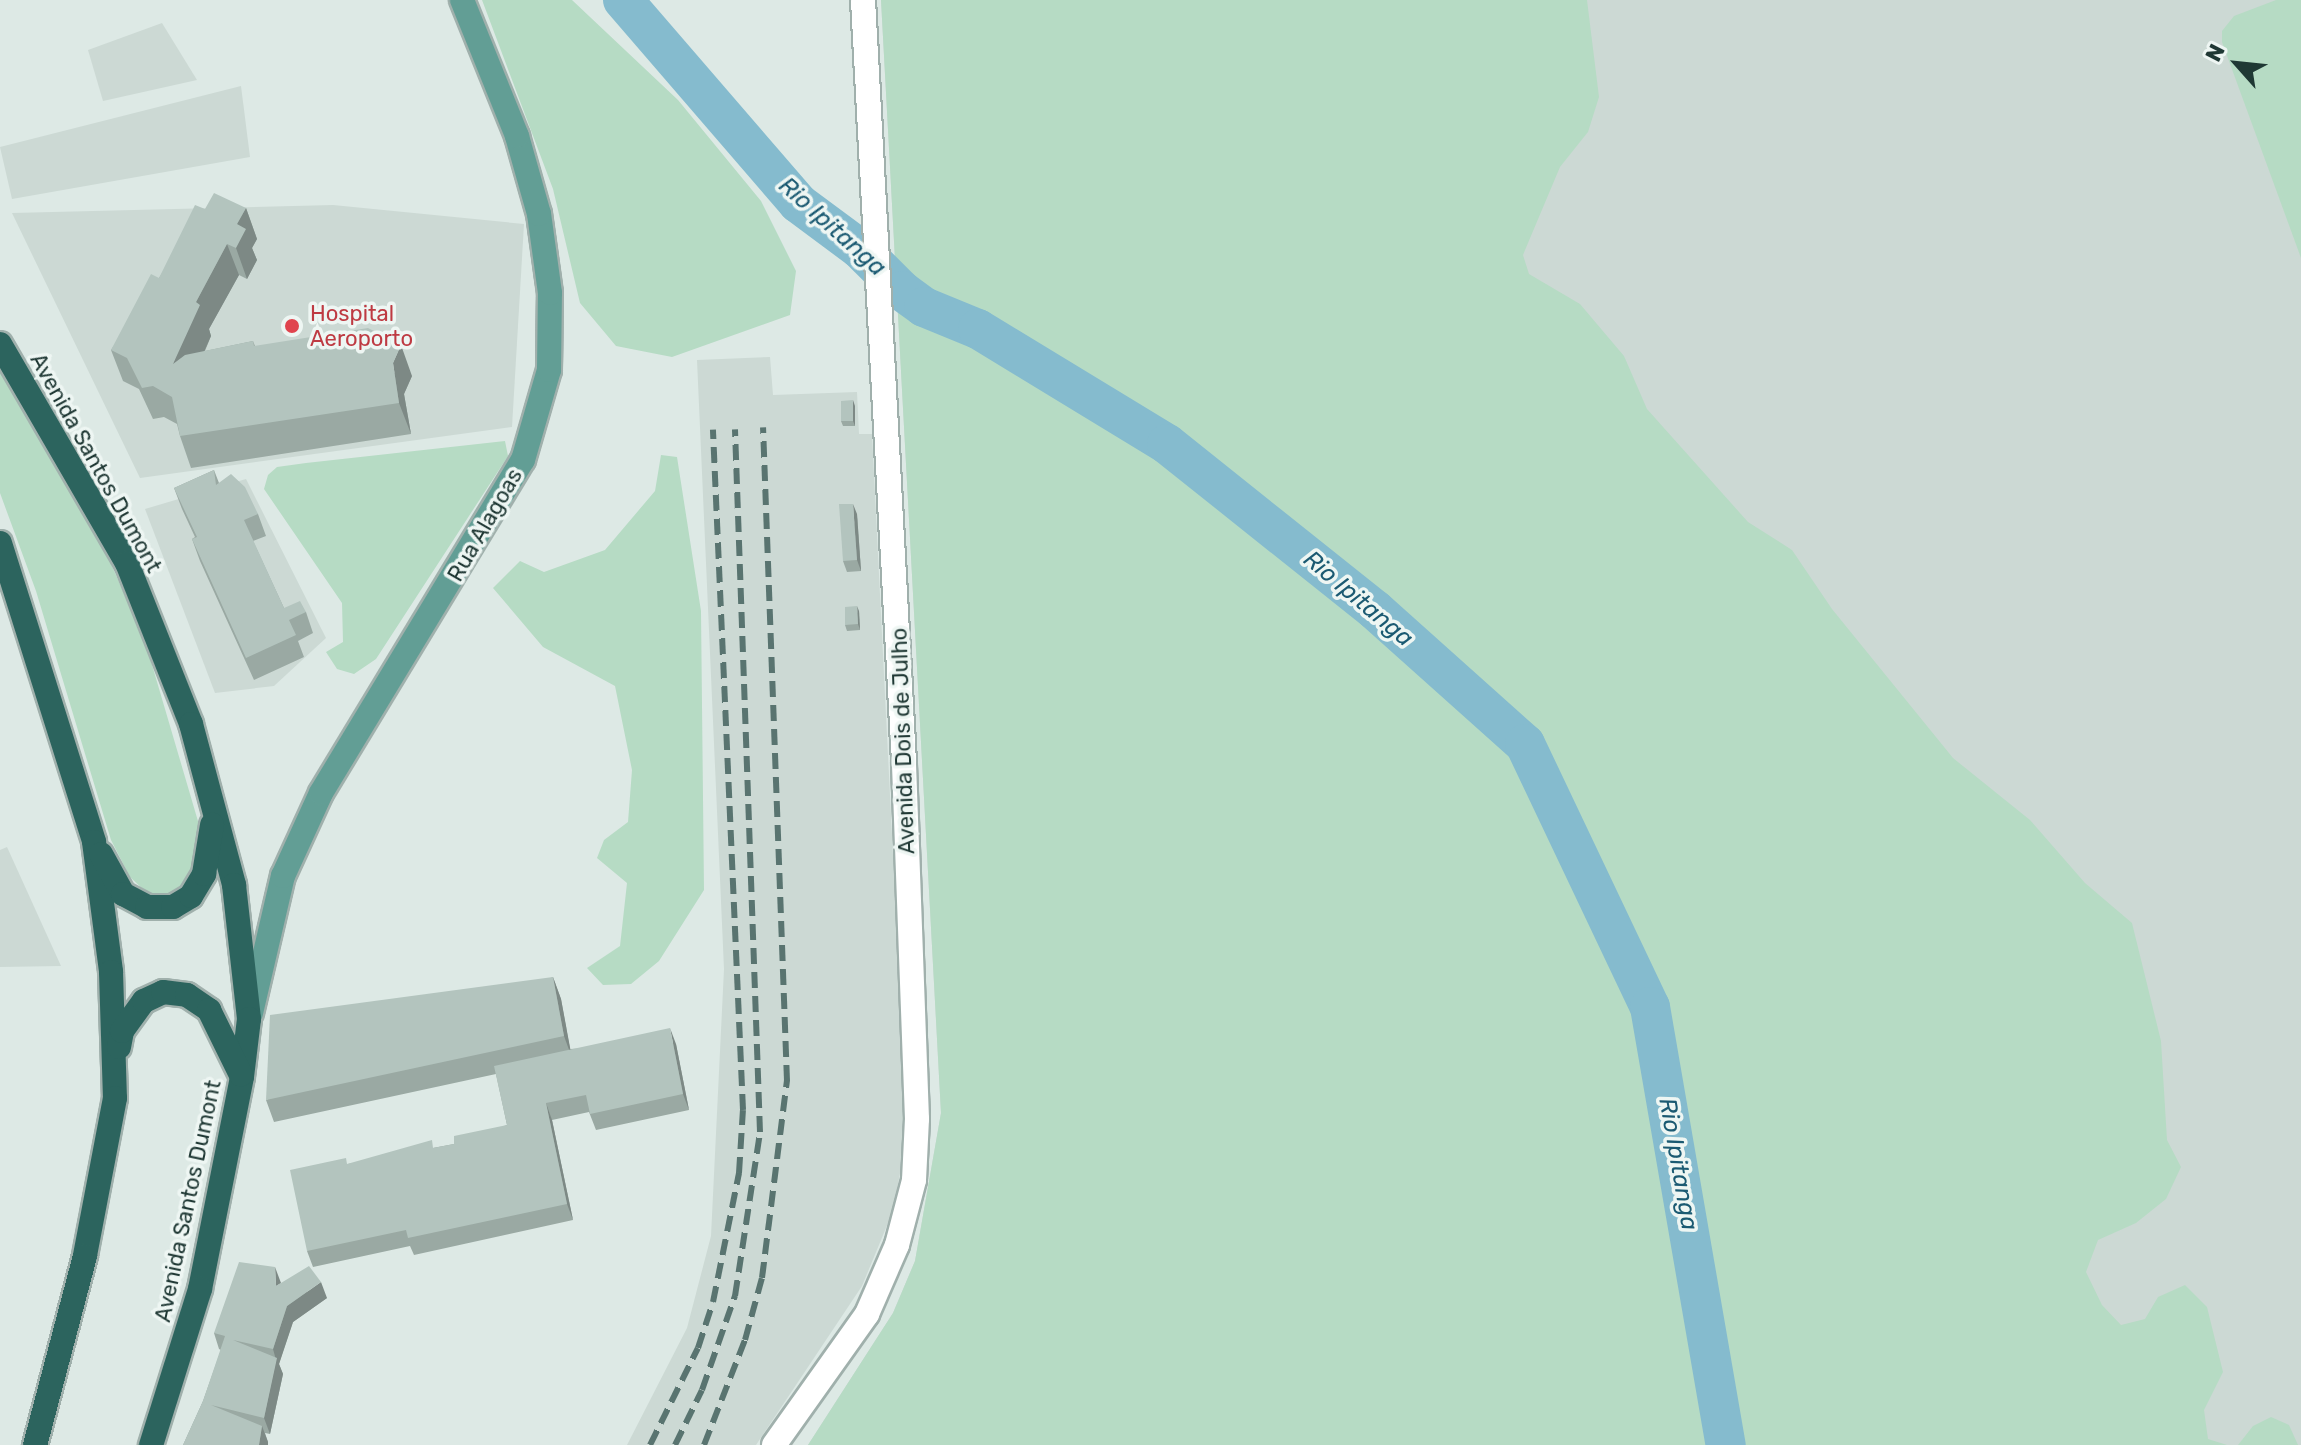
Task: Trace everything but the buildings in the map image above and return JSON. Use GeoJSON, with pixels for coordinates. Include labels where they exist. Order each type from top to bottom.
{"type":"FeatureCollection","features":[{"type":"Feature","properties":{"kind":"highway","name":"Avenida Santos Dumont"},"geometry":{"type":"LineString","coordinates":[[0,344],[127,563],[191,724],[234,885],[249,1019],[242,1077],[200,1289],[151,1445]]}},
{"type":"Feature","properties":{"kind":"highway"},"geometry":{"type":"LineString","coordinates":[[0,543],[94,842],[111,972],[115,1098]]}},
{"type":"Feature","properties":{"kind":"highway"},"geometry":{"type":"LineString","coordinates":[[94,842],[123,894],[147,907],[173,907],[191,896],[204,874],[212,803]]}},
{"type":"Feature","properties":{"kind":"highway"},"geometry":{"type":"LineString","coordinates":[[35,1445],[85,1256],[115,1098],[122,1031],[144,1001],[163,992],[187,995],[209,1010],[242,1077]]}},
{"type":"Feature","properties":{"kind":"main road","name":"Rua Alagoas"},"geometry":{"type":"LineString","coordinates":[[249,1019],[283,876],[315,807],[523,460],[549,370],[550,293],[539,214],[517,136],[462,0]]}},
{"type":"Feature","properties":{"kind":"street","name":"Avenida Dois de Julho"},"geometry":{"type":"LineString","coordinates":[[774,1445],[867,1314],[897,1245],[914,1180],[915,1020],[885,350],[863,0]]}},
{"type":"Feature","properties":{"kind":"shaded area"},"geometry":{"type":"Polygon","coordinates":[[[881,0],[2301,0],[2301,1445],[808,1445],[893,1313],[915,1261],[941,1113],[881,0]]]}},
{"type":"Feature","properties":{"kind":"shaded area"},"geometry":{"type":"Polygon","coordinates":[[[162,23],[197,80],[103,101],[88,50],[162,23]]]}},
{"type":"Feature","properties":{"kind":"shaded area"},"geometry":{"type":"Polygon","coordinates":[[[241,86],[250,157],[12,199],[0,147],[241,86]]]}},
{"type":"Feature","properties":{"kind":"shaded area","name":"Hospital Aeroporto"},"geometry":{"type":"Polygon","coordinates":[[[333,205],[524,224],[512,427],[140,478],[12,213],[333,205]]]}},
{"type":"Feature","properties":{"kind":"shaded area"},"geometry":{"type":"Polygon","coordinates":[[[770,357],[773,395],[857,392],[859,434],[872,434],[907,1136],[893,1211],[862,1286],[756,1445],[627,1445],[687,1328],[711,1236],[724,969],[697,360],[770,357]]]}},
{"type":"Feature","properties":{"kind":"shaded area"},"geometry":{"type":"Polygon","coordinates":[[[246,479],[326,638],[274,686],[215,693],[145,509],[246,479]]]}},
{"type":"Feature","properties":{"kind":"shaded area"},"geometry":{"type":"Polygon","coordinates":[[[7,847],[61,966],[0,967],[0,850],[7,847]]]}},
{"type":"Feature","properties":{"kind":"green space"},"geometry":{"type":"Polygon","coordinates":[[[482,0],[572,0],[678,100],[761,201],[796,271],[790,315],[672,357],[616,346],[580,303],[553,189],[482,0]]]}},
{"type":"Feature","properties":{"kind":"green space"},"geometry":{"type":"Polygon","coordinates":[[[881,0],[1587,0],[1599,97],[1588,132],[1560,167],[1523,255],[1529,274],[1580,304],[1624,356],[1647,409],[1748,522],[1792,550],[1832,609],[1953,758],[2030,820],[2085,883],[2132,923],[2161,1041],[2167,1140],[2181,1167],[2166,1199],[2136,1223],[2098,1240],[2086,1272],[2102,1305],[2121,1325],[2145,1319],[2158,1297],[2185,1285],[2207,1307],[2223,1372],[2204,1410],[2208,1439],[2227,1445],[808,1445],[893,1313],[915,1261],[941,1113],[881,0]]]}},
{"type":"Feature","properties":{"kind":"green space"},"geometry":{"type":"Polygon","coordinates":[[[2276,0],[2301,0],[2301,258],[2222,42],[2222,31],[2234,16],[2276,0]]]}},
{"type":"Feature","properties":{"kind":"green space"},"geometry":{"type":"Polygon","coordinates":[[[0,364],[108,557],[145,641],[200,828],[200,864],[174,896],[147,893],[130,877],[111,840],[36,591],[0,493],[0,364]]]}},
{"type":"Feature","properties":{"kind":"green space"},"geometry":{"type":"Polygon","coordinates":[[[505,441],[508,456],[376,659],[354,674],[337,669],[326,652],[343,642],[342,603],[264,489],[268,475],[277,467],[505,441]]]}},
{"type":"Feature","properties":{"kind":"green space"},"geometry":{"type":"Polygon","coordinates":[[[661,455],[677,457],[701,611],[704,890],[659,961],[631,984],[603,985],[587,968],[620,946],[627,883],[597,858],[604,840],[628,822],[632,770],[615,686],[543,647],[493,588],[520,561],[544,572],[605,550],[655,491],[661,455]]]}},
{"type":"Feature","properties":{"kind":"green space"},"geometry":{"type":"Polygon","coordinates":[[[2271,1417],[2289,1425],[2298,1445],[2238,1445],[2253,1426],[2271,1417]]]}},
{"type":"Feature","properties":{"kind":"waterway","name":"Rio Ipitanga"},"geometry":{"type":"LineString","coordinates":[[623,0],[798,203],[860,249],[902,291],[924,307],[978,329],[1167,444],[1375,610],[1525,744],[1650,1007],[1726,1445]]}},
{"type":"Feature","properties":{"kind":"railway"},"geometry":{"type":"LineString","coordinates":[[704,1445],[745,1340],[762,1278],[787,1081],[763,427]]}},
{"type":"Feature","properties":{"kind":"railway"},"geometry":{"type":"LineString","coordinates":[[675,1445],[702,1390],[735,1296],[760,1132],[735,429]]}},
{"type":"Feature","properties":{"kind":"railway"},"geometry":{"type":"LineString","coordinates":[[650,1445],[698,1348],[713,1302],[739,1173],[743,1110],[713,430]]}},
{"type":"Feature","properties":{"kind":"place","name":"Hospital Aeroporto"},"geometry":{"type":"Point","coordinates":[292,326]}}]}
